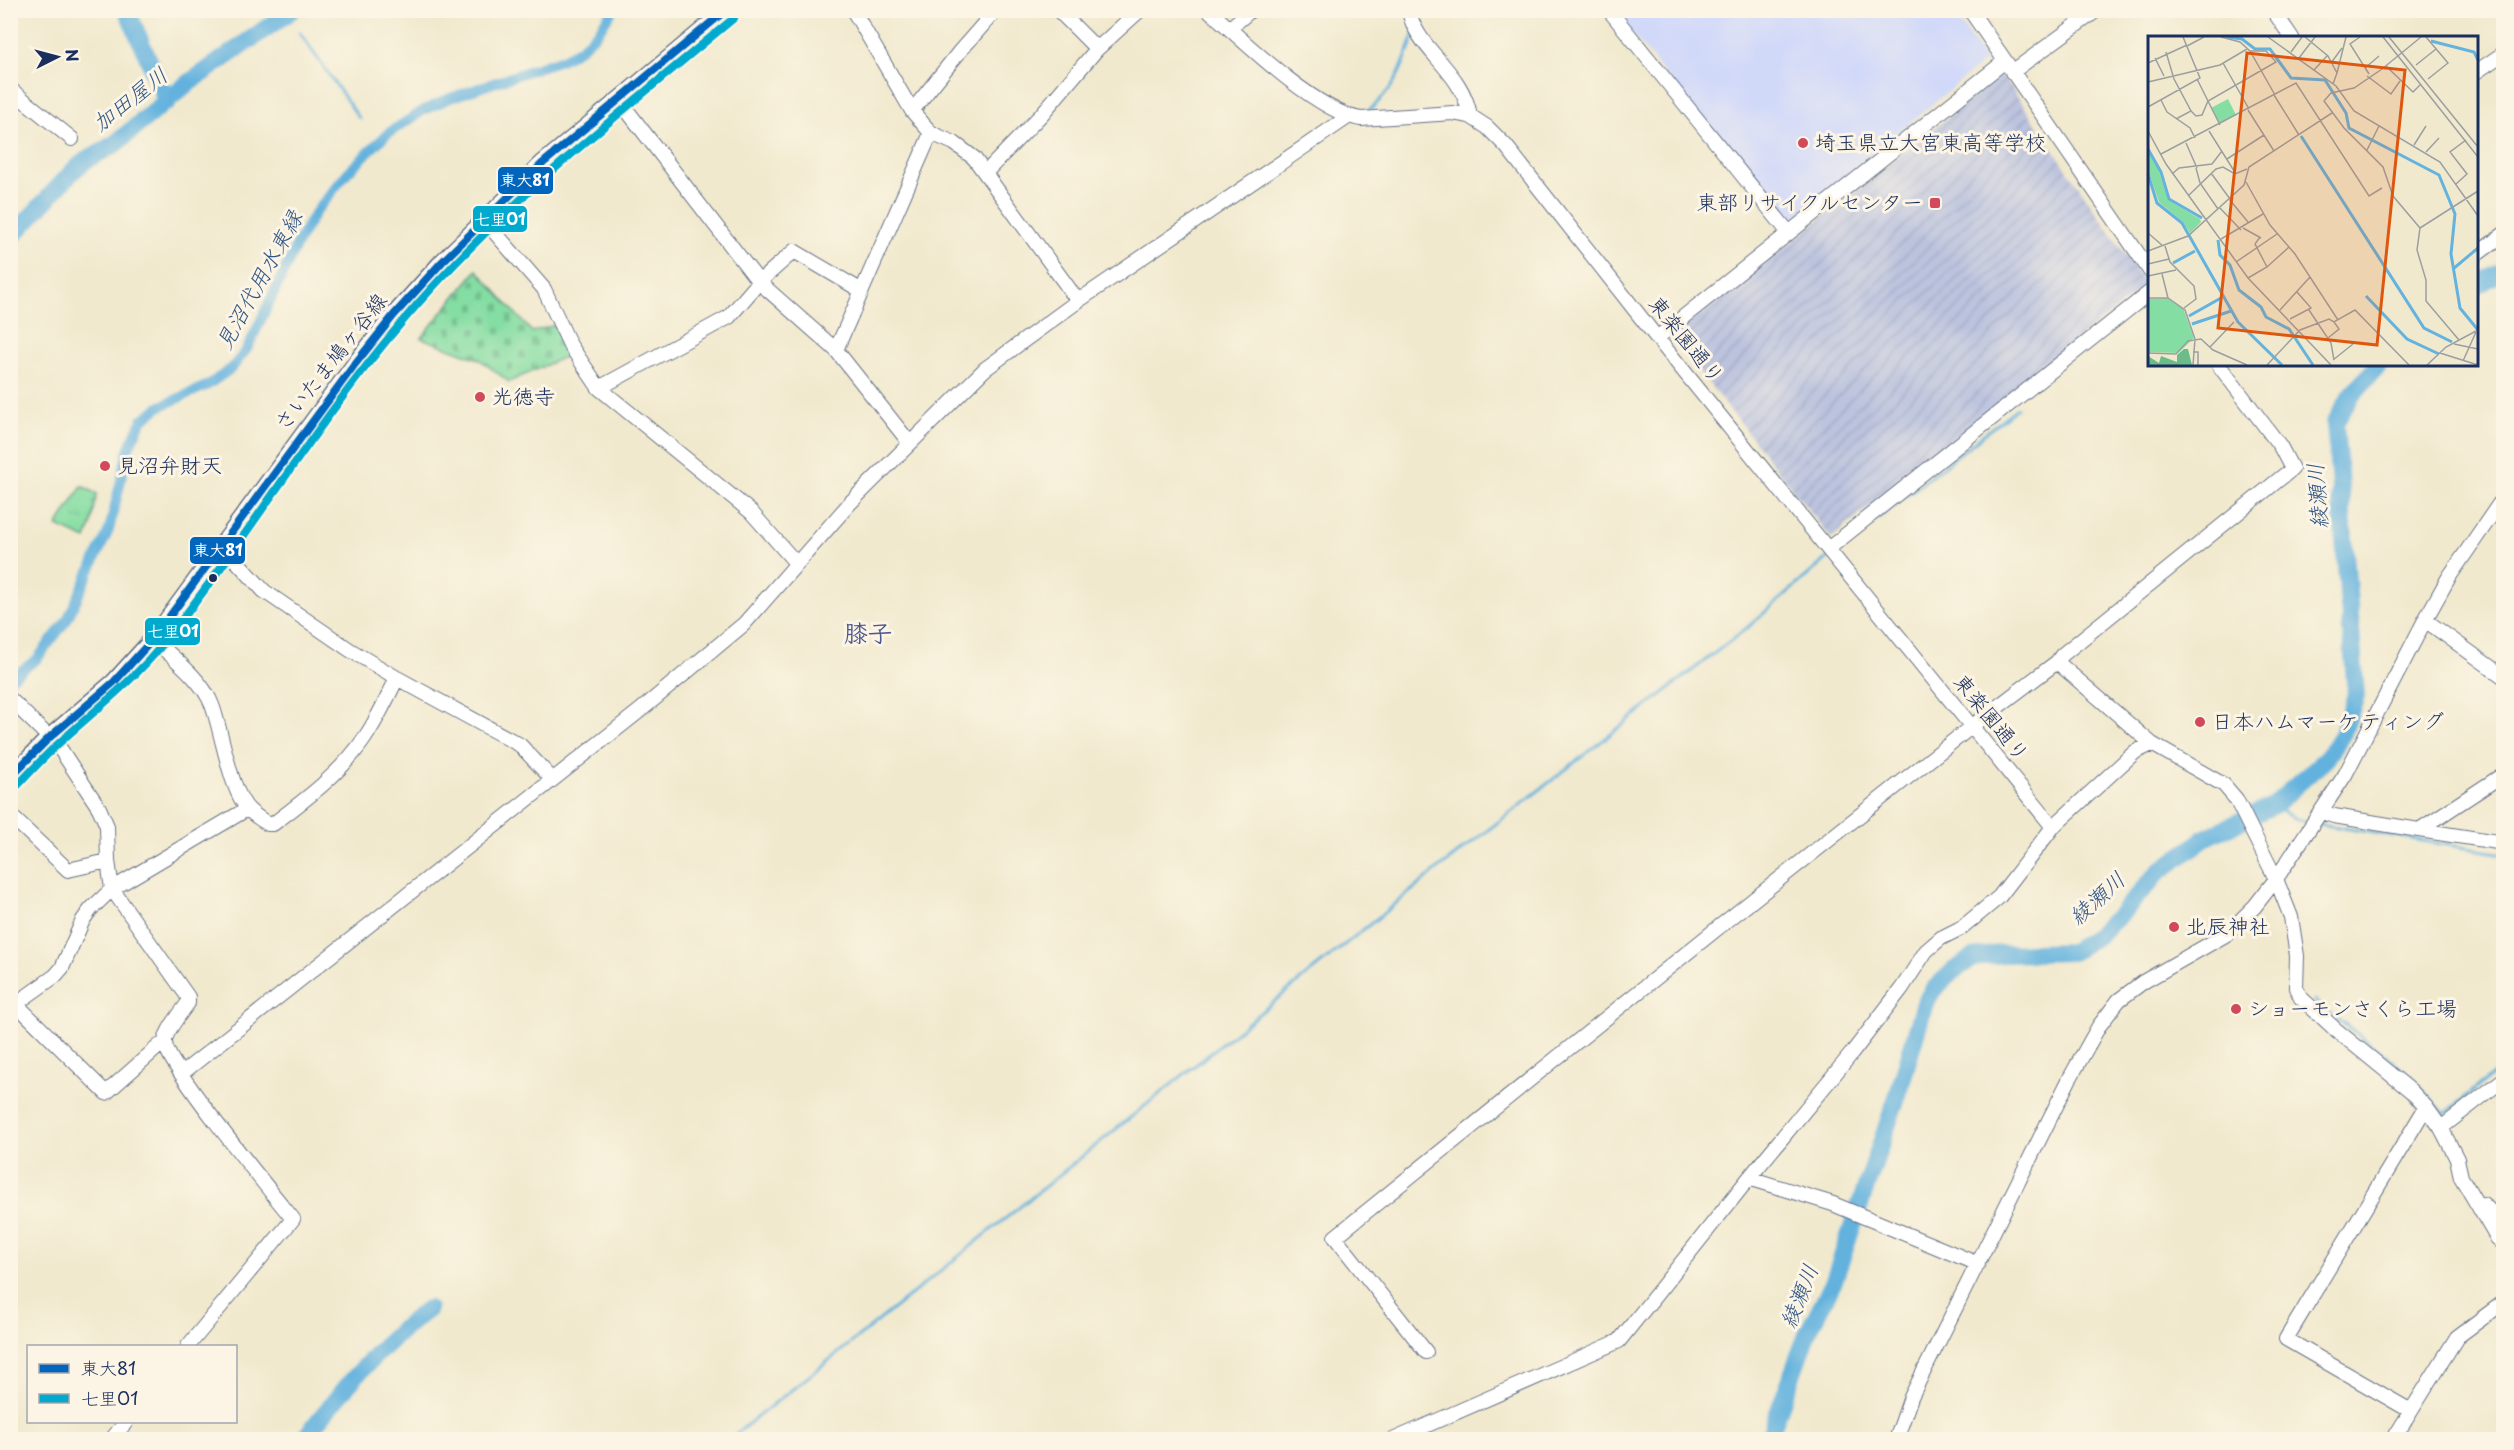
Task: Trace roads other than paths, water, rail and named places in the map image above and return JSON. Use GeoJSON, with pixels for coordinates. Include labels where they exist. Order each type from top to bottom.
{"type":"FeatureCollection","features":[{"type":"Feature","properties":{"kind":"main road","name":"さいたま鳩ヶ谷線"},"geometry":{"type":"LineString","coordinates":[[10,778],[50,737],[114,682],[153,639],[221,544],[394,315],[484,220],[542,164],[727,10]]}},
{"type":"Feature","properties":{"kind":"street"},"geometry":{"type":"LineString","coordinates":[[853,10],[912,111],[931,133],[954,143],[974,158],[1077,300]]}},
{"type":"Feature","properties":{"kind":"street"},"geometry":{"type":"LineString","coordinates":[[912,111],[996,10]]}},
{"type":"Feature","properties":{"kind":"street"},"geometry":{"type":"LineString","coordinates":[[1058,10],[1097,49]]}},
{"type":"Feature","properties":{"kind":"street"},"geometry":{"type":"LineString","coordinates":[[986,172],[1041,115],[1097,49],[1140,10]]}},
{"type":"Feature","properties":{"kind":"street"},"geometry":{"type":"LineString","coordinates":[[1209,10],[1316,100],[1348,117],[1379,118],[1437,112],[1470,116],[1467,99],[1454,76],[1419,35],[1412,12]]}},
{"type":"Feature","properties":{"kind":"street"},"geometry":{"type":"LineString","coordinates":[[1230,28],[1251,10]]}},
{"type":"Feature","properties":{"kind":"street"},"geometry":{"type":"LineString","coordinates":[[1609,10],[1789,233]]}},
{"type":"Feature","properties":{"kind":"street"},"geometry":{"type":"LineString","coordinates":[[1970,10],[2148,268]]}},
{"type":"Feature","properties":{"kind":"street"},"geometry":{"type":"LineString","coordinates":[[1657,338],[1789,233],[2009,66],[2097,10]]}},
{"type":"Feature","properties":{"kind":"street"},"geometry":{"type":"LineString","coordinates":[[2273,10],[2291,36]]}},
{"type":"Feature","properties":{"kind":"street"},"geometry":{"type":"LineString","coordinates":[[2478,71],[2504,53]]}},
{"type":"Feature","properties":{"kind":"street"},"geometry":{"type":"LineString","coordinates":[[10,89],[72,139]]}},
{"type":"Feature","properties":{"kind":"street"},"geometry":{"type":"LineString","coordinates":[[619,100],[759,282],[836,350],[909,442]]}},
{"type":"Feature","properties":{"kind":"street","name":"東楽園通り"},"geometry":{"type":"LineString","coordinates":[[1470,116],[1487,127],[1512,154],[1657,338],[2053,827]]}},
{"type":"Feature","properties":{"kind":"street"},"geometry":{"type":"LineString","coordinates":[[181,1074],[642,709],[744,624],[850,502],[985,369],[1077,300],[1348,117]]}},
{"type":"Feature","properties":{"kind":"street"},"geometry":{"type":"LineString","coordinates":[[836,350],[931,133]]}},
{"type":"Feature","properties":{"kind":"street"},"geometry":{"type":"LineString","coordinates":[[484,220],[544,289],[570,345],[599,388],[751,512],[796,563]]}},
{"type":"Feature","properties":{"kind":"street"},"geometry":{"type":"LineString","coordinates":[[2478,254],[2504,234]]}},
{"type":"Feature","properties":{"kind":"street"},"geometry":{"type":"LineString","coordinates":[[599,388],[729,316],[759,282],[794,251],[862,291]]}},
{"type":"Feature","properties":{"kind":"street"},"geometry":{"type":"LineString","coordinates":[[1828,549],[2148,294]]}},
{"type":"Feature","properties":{"kind":"street"},"geometry":{"type":"LineString","coordinates":[[1426,1352],[1335,1237],[1971,727],[2057,662],[2062,655],[2292,470],[2280,446],[2220,366]]}},
{"type":"Feature","properties":{"kind":"street"},"geometry":{"type":"LineString","coordinates":[[1896,1440],[1911,1396],[2070,1078],[2099,1026],[2119,1000],[2143,982],[2227,934],[2255,906],[2276,879],[2321,815],[2371,728],[2425,620],[2450,577],[2504,497]]}},
{"type":"Feature","properties":{"kind":"street"},"geometry":{"type":"LineString","coordinates":[[221,544],[264,591],[350,650],[519,745],[552,779]]}},
{"type":"Feature","properties":{"kind":"street"},"geometry":{"type":"LineString","coordinates":[[2425,620],[2504,677]]}},
{"type":"Feature","properties":{"kind":"street"},"geometry":{"type":"LineString","coordinates":[[153,639],[202,689],[212,704],[227,761],[247,809],[268,824],[273,824],[320,786],[363,741],[397,678]]}},
{"type":"Feature","properties":{"kind":"street"},"geometry":{"type":"LineString","coordinates":[[2057,662],[2152,744],[2224,785],[2236,799],[2276,879],[2291,917],[2295,934],[2296,988],[2301,998],[2411,1091],[2426,1107],[2441,1128],[2469,1190],[2498,1228],[2504,1244]]}},
{"type":"Feature","properties":{"kind":"street"},"geometry":{"type":"LineString","coordinates":[[10,699],[50,737],[99,808],[107,826],[112,889],[188,997],[188,1003],[166,1037],[165,1044],[181,1074],[293,1220],[190,1345]]}},
{"type":"Feature","properties":{"kind":"street"},"geometry":{"type":"LineString","coordinates":[[1393,1440],[1619,1341],[1852,1053],[1902,988],[1926,951],[1941,938],[1963,927],[1999,897],[2053,827],[2135,752],[2152,744]]}},
{"type":"Feature","properties":{"kind":"street"},"geometry":{"type":"LineString","coordinates":[[2419,830],[2504,774]]}},
{"type":"Feature","properties":{"kind":"street"},"geometry":{"type":"LineString","coordinates":[[165,1044],[159,1046],[106,1093],[13,1006],[55,976],[62,968],[83,920],[112,889],[247,809]]}},
{"type":"Feature","properties":{"kind":"street"},"geometry":{"type":"LineString","coordinates":[[10,815],[68,870],[108,861]]}},
{"type":"Feature","properties":{"kind":"street"},"geometry":{"type":"LineString","coordinates":[[2321,815],[2504,843]]}},
{"type":"Feature","properties":{"kind":"street"},"geometry":{"type":"LineString","coordinates":[[2441,1128],[2502,1084]]}},
{"type":"Feature","properties":{"kind":"street"},"geometry":{"type":"LineString","coordinates":[[2410,1411],[2286,1339],[2426,1107]]}},
{"type":"Feature","properties":{"kind":"street"},"geometry":{"type":"LineString","coordinates":[[1749,1178],[1833,1204],[1978,1264]]}},
{"type":"Feature","properties":{"kind":"street"},"geometry":{"type":"LineString","coordinates":[[2498,1228],[2489,1239],[2504,1256]]}},
{"type":"Feature","properties":{"kind":"street"},"geometry":{"type":"LineString","coordinates":[[2393,1440],[2457,1337],[2504,1302]]}},
{"type":"Feature","properties":{"kind":"street"},"geometry":{"type":"LineString","coordinates":[[111,1440],[125,1423]]}},
{"type":"Feature","properties":{"kind":"waterway"},"geometry":{"type":"LineString","coordinates":[[127,10],[167,102]]}},
{"type":"Feature","properties":{"kind":"waterway","name":"加田屋川"},"geometry":{"type":"LineString","coordinates":[[284,10],[291,21]]}},
{"type":"Feature","properties":{"kind":"waterway","name":"加田屋川"},"geometry":{"type":"LineString","coordinates":[[10,239],[86,160],[115,144],[183,87],[292,10]]}},
{"type":"Feature","properties":{"kind":"waterway","name":"見沼代用水東縁"},"geometry":{"type":"LineString","coordinates":[[10,679],[37,659],[67,620],[109,530],[129,447],[142,420],[159,407],[208,385],[232,368],[247,349],[299,240],[315,213],[347,173],[387,134],[424,110],[450,98],[563,59],[580,49],[597,33],[613,10]]}},
{"type":"Feature","properties":{"kind":"waterway"},"geometry":{"type":"LineString","coordinates":[[1418,24],[1421,15],[1426,10]]}},
{"type":"Feature","properties":{"kind":"waterway"},"geometry":{"type":"LineString","coordinates":[[300,33],[359,118]]}},
{"type":"Feature","properties":{"kind":"waterway"},"geometry":{"type":"LineString","coordinates":[[1368,111],[1392,86],[1414,35]]}},
{"type":"Feature","properties":{"kind":"waterway","name":"綾瀬川"},"geometry":{"type":"LineString","coordinates":[[2478,285],[2504,270]]}},
{"type":"Feature","properties":{"kind":"waterway","name":"綾瀬川"},"geometry":{"type":"LineString","coordinates":[[1768,1440],[1807,1334],[1833,1283],[1898,1094],[1925,1003],[1933,990],[1953,971],[1973,958],[2001,954],[2072,952],[2098,935],[2120,915],[2160,871],[2207,837],[2274,805],[2327,758],[2343,733],[2356,695],[2335,423],[2351,396],[2377,366]]}},
{"type":"Feature","properties":{"kind":"waterway"},"geometry":{"type":"LineString","coordinates":[[1835,552],[2017,408]]}},
{"type":"Feature","properties":{"kind":"waterway"},"geometry":{"type":"LineString","coordinates":[[728,1440],[1442,866],[1748,627],[1830,556]]}},
{"type":"Feature","properties":{"kind":"waterway"},"geometry":{"type":"LineString","coordinates":[[2274,805],[2294,819],[2309,822]]}},
{"type":"Feature","properties":{"kind":"waterway"},"geometry":{"type":"LineString","coordinates":[[2319,824],[2504,854]]}},
{"type":"Feature","properties":{"kind":"waterway"},"geometry":{"type":"LineString","coordinates":[[2315,1001],[2405,1071],[2445,1114],[2504,1065]]}},
{"type":"Feature","properties":{"kind":"waterway"},"geometry":{"type":"LineString","coordinates":[[303,1440],[346,1387],[377,1354],[428,1309]]}},
{"type":"Feature","properties":{"kind":"place","name":"埼玉県立大宮東高等学校"},"geometry":{"type":"Point","coordinates":[1803,143]}},
{"type":"Feature","properties":{"kind":"place","name":"東部リサイクルセンター"},"geometry":{"type":"Point","coordinates":[1935,203]}},
{"type":"Feature","properties":{"kind":"place","name":"光徳寺"},"geometry":{"type":"Point","coordinates":[480,397]}},
{"type":"Feature","properties":{"kind":"place","name":"見沼弁財天"},"geometry":{"type":"Point","coordinates":[105,466]}},
{"type":"Feature","properties":{"kind":"place","name":"日本ハムマーケティング"},"geometry":{"type":"Point","coordinates":[2200,722]}},
{"type":"Feature","properties":{"kind":"place","name":"北辰神社"},"geometry":{"type":"Point","coordinates":[2174,927]}},
{"type":"Feature","properties":{"kind":"place","name":"ショーモンさくら工場"},"geometry":{"type":"Point","coordinates":[2236,1009]}},
{"type":"Feature","properties":{"kind":"district","name":"膝子"},"geometry":{"type":"Point","coordinates":[868,634]}}]}
